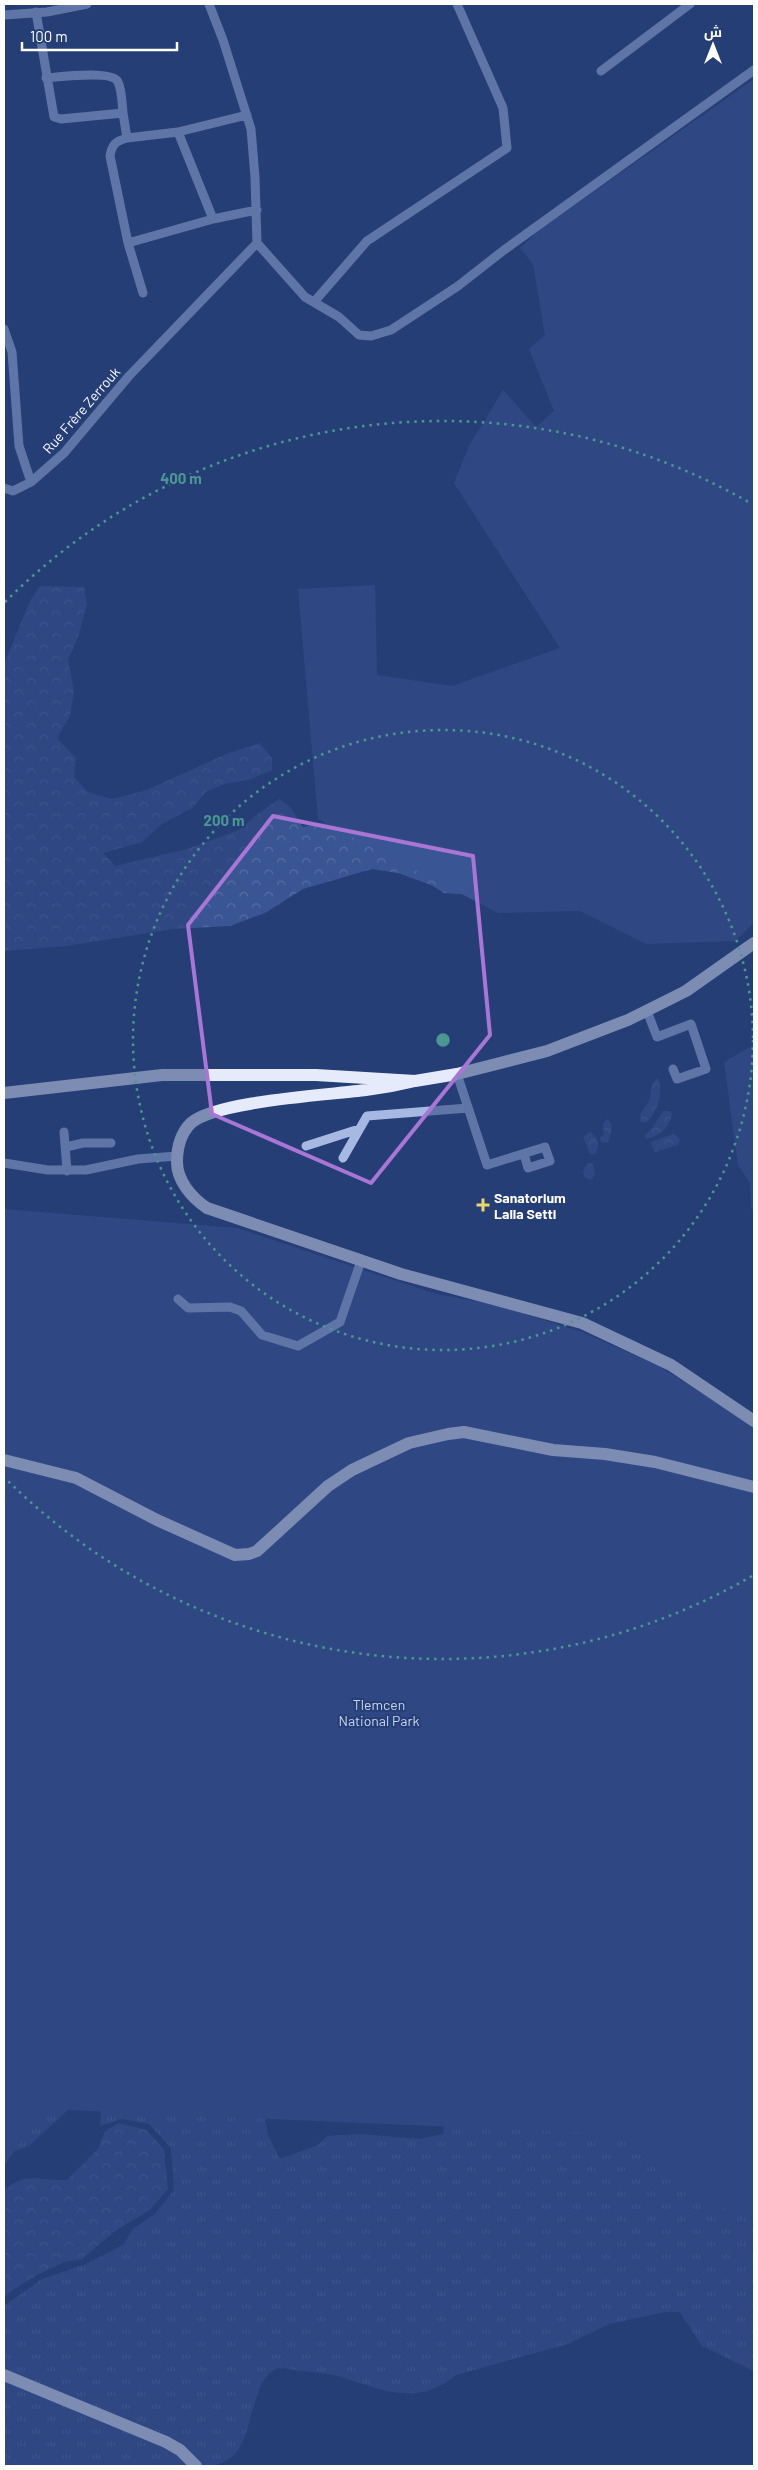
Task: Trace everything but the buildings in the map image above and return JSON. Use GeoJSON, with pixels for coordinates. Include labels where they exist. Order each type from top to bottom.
{"type":"FeatureCollection","features":[{"type":"Feature","properties":{"kind":"main road"},"geometry":{"type":"LineString","coordinates":[[754,943],[686,991],[647,1011],[547,1051],[457,1074],[366,1091],[289,1099],[214,1112],[190,1124],[183,1134],[177,1156],[177,1167],[182,1182],[191,1195],[207,1208],[361,1261],[582,1323],[671,1365],[754,1421]]}},
{"type":"Feature","properties":{"kind":"main road"},"geometry":{"type":"LineString","coordinates":[[4,1093],[195,1074],[316,1076],[415,1081]]}},
{"type":"Feature","properties":{"kind":"main road"},"geometry":{"type":"LineString","coordinates":[[4,1460],[76,1478],[157,1520],[235,1555],[249,1554],[257,1551],[328,1486],[352,1470],[409,1443],[448,1434],[464,1432],[546,1449],[605,1454],[655,1462],[754,1487]]}},
{"type":"Feature","properties":{"kind":"main road"},"geometry":{"type":"LineString","coordinates":[[4,2375],[166,2442],[186,2455],[196,2466]]}},
{"type":"Feature","properties":{"kind":"street"},"geometry":{"type":"LineString","coordinates":[[4,15],[87,4]]}},
{"type":"Feature","properties":{"kind":"street"},"geometry":{"type":"LineString","coordinates":[[209,4],[223,40],[251,129],[257,210],[257,242],[305,297],[339,317],[359,335],[371,336],[391,330],[458,286],[504,250],[754,70]]}},
{"type":"Feature","properties":{"kind":"street"},"geometry":{"type":"LineString","coordinates":[[314,302],[367,241],[507,148],[503,108],[457,4]]}},
{"type":"Feature","properties":{"kind":"street"},"geometry":{"type":"LineString","coordinates":[[601,71],[690,4]]}},
{"type":"Feature","properties":{"kind":"street"},"geometry":{"type":"LineString","coordinates":[[36,12],[54,117],[61,119],[123,113]]}},
{"type":"Feature","properties":{"kind":"street"},"geometry":{"type":"LineString","coordinates":[[46,78],[99,75],[114,77],[118,82],[127,138]]}},
{"type":"Feature","properties":{"kind":"street"},"geometry":{"type":"LineString","coordinates":[[143,293],[128,243],[110,156],[112,148],[117,141],[127,138],[178,132],[247,115]]}},
{"type":"Feature","properties":{"kind":"street"},"geometry":{"type":"LineString","coordinates":[[178,132],[213,219]]}},
{"type":"Feature","properties":{"kind":"street"},"geometry":{"type":"LineString","coordinates":[[128,243],[213,219],[257,210]]}},
{"type":"Feature","properties":{"kind":"street","name":"Rue Frère Zerrouk"},"geometry":{"type":"LineString","coordinates":[[4,330],[12,352],[8,364],[19,446],[31,482],[64,453],[129,376],[257,242]]}},
{"type":"Feature","properties":{"kind":"street"},"geometry":{"type":"LineString","coordinates":[[4,488],[13,491],[31,482]]}},
{"type":"Feature","properties":{"kind":"street"},"geometry":{"type":"LineString","coordinates":[[647,1011],[657,1037],[691,1024],[706,1069],[676,1079],[673,1069]]}},
{"type":"Feature","properties":{"kind":"street"},"geometry":{"type":"LineString","coordinates":[[457,1074],[487,1166],[524,1154]]}},
{"type":"Feature","properties":{"kind":"street"},"geometry":{"type":"LineString","coordinates":[[342,1158],[367,1116],[468,1108]]}},
{"type":"Feature","properties":{"kind":"street"},"geometry":{"type":"LineString","coordinates":[[306,1146],[359,1129]]}},
{"type":"Feature","properties":{"kind":"street"},"geometry":{"type":"LineString","coordinates":[[64,1132],[67,1171]]}},
{"type":"Feature","properties":{"kind":"street"},"geometry":{"type":"LineString","coordinates":[[66,1147],[83,1143],[112,1143]]}},
{"type":"Feature","properties":{"kind":"street"},"geometry":{"type":"LineString","coordinates":[[4,1163],[67,1171],[86,1170],[138,1159],[177,1156]]}},
{"type":"Feature","properties":{"kind":"street"},"geometry":{"type":"LineString","coordinates":[[178,1299],[188,1308],[230,1307],[241,1311],[262,1335],[298,1346],[340,1322],[361,1261]]}},
{"type":"Feature","properties":{"kind":"highlighted area"},"geometry":{"type":"Polygon","coordinates":[[[273,816],[473,856],[490,1035],[371,1183],[212,1114],[188,925],[273,816]]]}},
{"type":"Feature","properties":{"kind":"green space"},"geometry":{"type":"Polygon","coordinates":[[[754,79],[754,923],[735,941],[646,944],[580,911],[498,913],[318,819],[298,589],[375,585],[377,675],[452,686],[560,648],[454,483],[469,446],[503,390],[536,427],[554,411],[529,349],[545,335],[533,264],[520,248],[538,231],[754,79]]]}},
{"type":"Feature","properties":{"kind":"green space"},"geometry":{"type":"Polygon","coordinates":[[[506,421],[634,916],[474,895],[444,893],[431,885],[398,873],[372,869],[303,889],[265,913],[230,926],[173,929],[66,946],[4,951],[4,664],[30,601],[40,586],[84,587],[87,604],[78,637],[68,660],[74,691],[70,716],[57,738],[76,758],[74,777],[88,792],[112,799],[147,790],[226,754],[260,743],[272,758],[272,770],[251,779],[225,784],[207,791],[192,808],[162,824],[142,842],[103,853],[115,866],[187,849],[239,830],[279,799],[290,807],[303,827],[333,821],[370,695],[570,676],[506,421]]]}},
{"type":"Feature","properties":{"kind":"green space"},"geometry":{"type":"Polygon","coordinates":[[[754,1045],[754,1210],[751,1209],[750,1183],[738,1165],[724,1062],[754,1045]]]}},
{"type":"Feature","properties":{"kind":"green space"},"geometry":{"type":"Polygon","coordinates":[[[658,1078],[660,1097],[656,1109],[645,1123],[641,1122],[640,1115],[649,1101],[653,1082],[658,1078]]]}},
{"type":"Feature","properties":{"kind":"green space"},"geometry":{"type":"Polygon","coordinates":[[[663,1111],[670,1111],[672,1113],[666,1127],[659,1134],[645,1139],[645,1135],[653,1127],[663,1111]]]}},
{"type":"Feature","properties":{"kind":"green space"},"geometry":{"type":"Polygon","coordinates":[[[607,1119],[611,1123],[612,1129],[608,1143],[601,1142],[600,1138],[604,1134],[603,1124],[607,1119]]]}},
{"type":"Feature","properties":{"kind":"green space"},"geometry":{"type":"Polygon","coordinates":[[[590,1132],[595,1136],[597,1142],[595,1154],[590,1154],[583,1137],[590,1132]]]}},
{"type":"Feature","properties":{"kind":"green space"},"geometry":{"type":"Polygon","coordinates":[[[674,1134],[680,1139],[678,1145],[655,1152],[651,1145],[652,1141],[674,1134]]]}},
{"type":"Feature","properties":{"kind":"green space"},"geometry":{"type":"Polygon","coordinates":[[[587,1163],[593,1164],[595,1175],[590,1180],[585,1177],[583,1172],[587,1163]]]}},
{"type":"Feature","properties":{"kind":"green space","name":"Tlemcen National Park"},"geometry":{"type":"Polygon","coordinates":[[[4,1209],[237,1228],[436,1294],[493,1304],[582,1332],[659,1366],[754,1426],[754,2215],[703,2203],[636,2135],[44,2109],[4,2166],[4,1209]]]}},
{"type":"Feature","properties":{"kind":"green space"},"geometry":{"type":"Polygon","coordinates":[[[390,1976],[754,2210],[754,2371],[702,2346],[680,2312],[665,2312],[609,2324],[568,2344],[456,2375],[441,2385],[427,2391],[398,2393],[329,2374],[286,2368],[277,2369],[269,2374],[262,2383],[240,2447],[232,2457],[215,2466],[4,2466],[4,2306],[42,2279],[86,2264],[123,2245],[133,2229],[155,2214],[174,2190],[171,2148],[149,2124],[122,2119],[100,2126],[102,2099],[83,2096],[29,2146],[4,2155],[4,2030],[265,2119],[268,2135],[280,2159],[318,2145],[327,2136],[360,2134],[419,2139],[443,2134],[449,2086],[390,1976]]]}},
{"type":"Feature","properties":{"kind":"green space"},"geometry":{"type":"Polygon","coordinates":[[[119,2123],[146,2130],[164,2149],[168,2189],[150,2210],[115,2231],[82,2259],[64,2262],[39,2274],[4,2297],[4,2191],[19,2181],[26,2179],[67,2180],[98,2149],[105,2131],[119,2123]]]}},
{"type":"Feature","properties":{"kind":"place","name":"Sanatorium Lalla Setti"},"geometry":{"type":"Point","coordinates":[483,1205]}}]}
